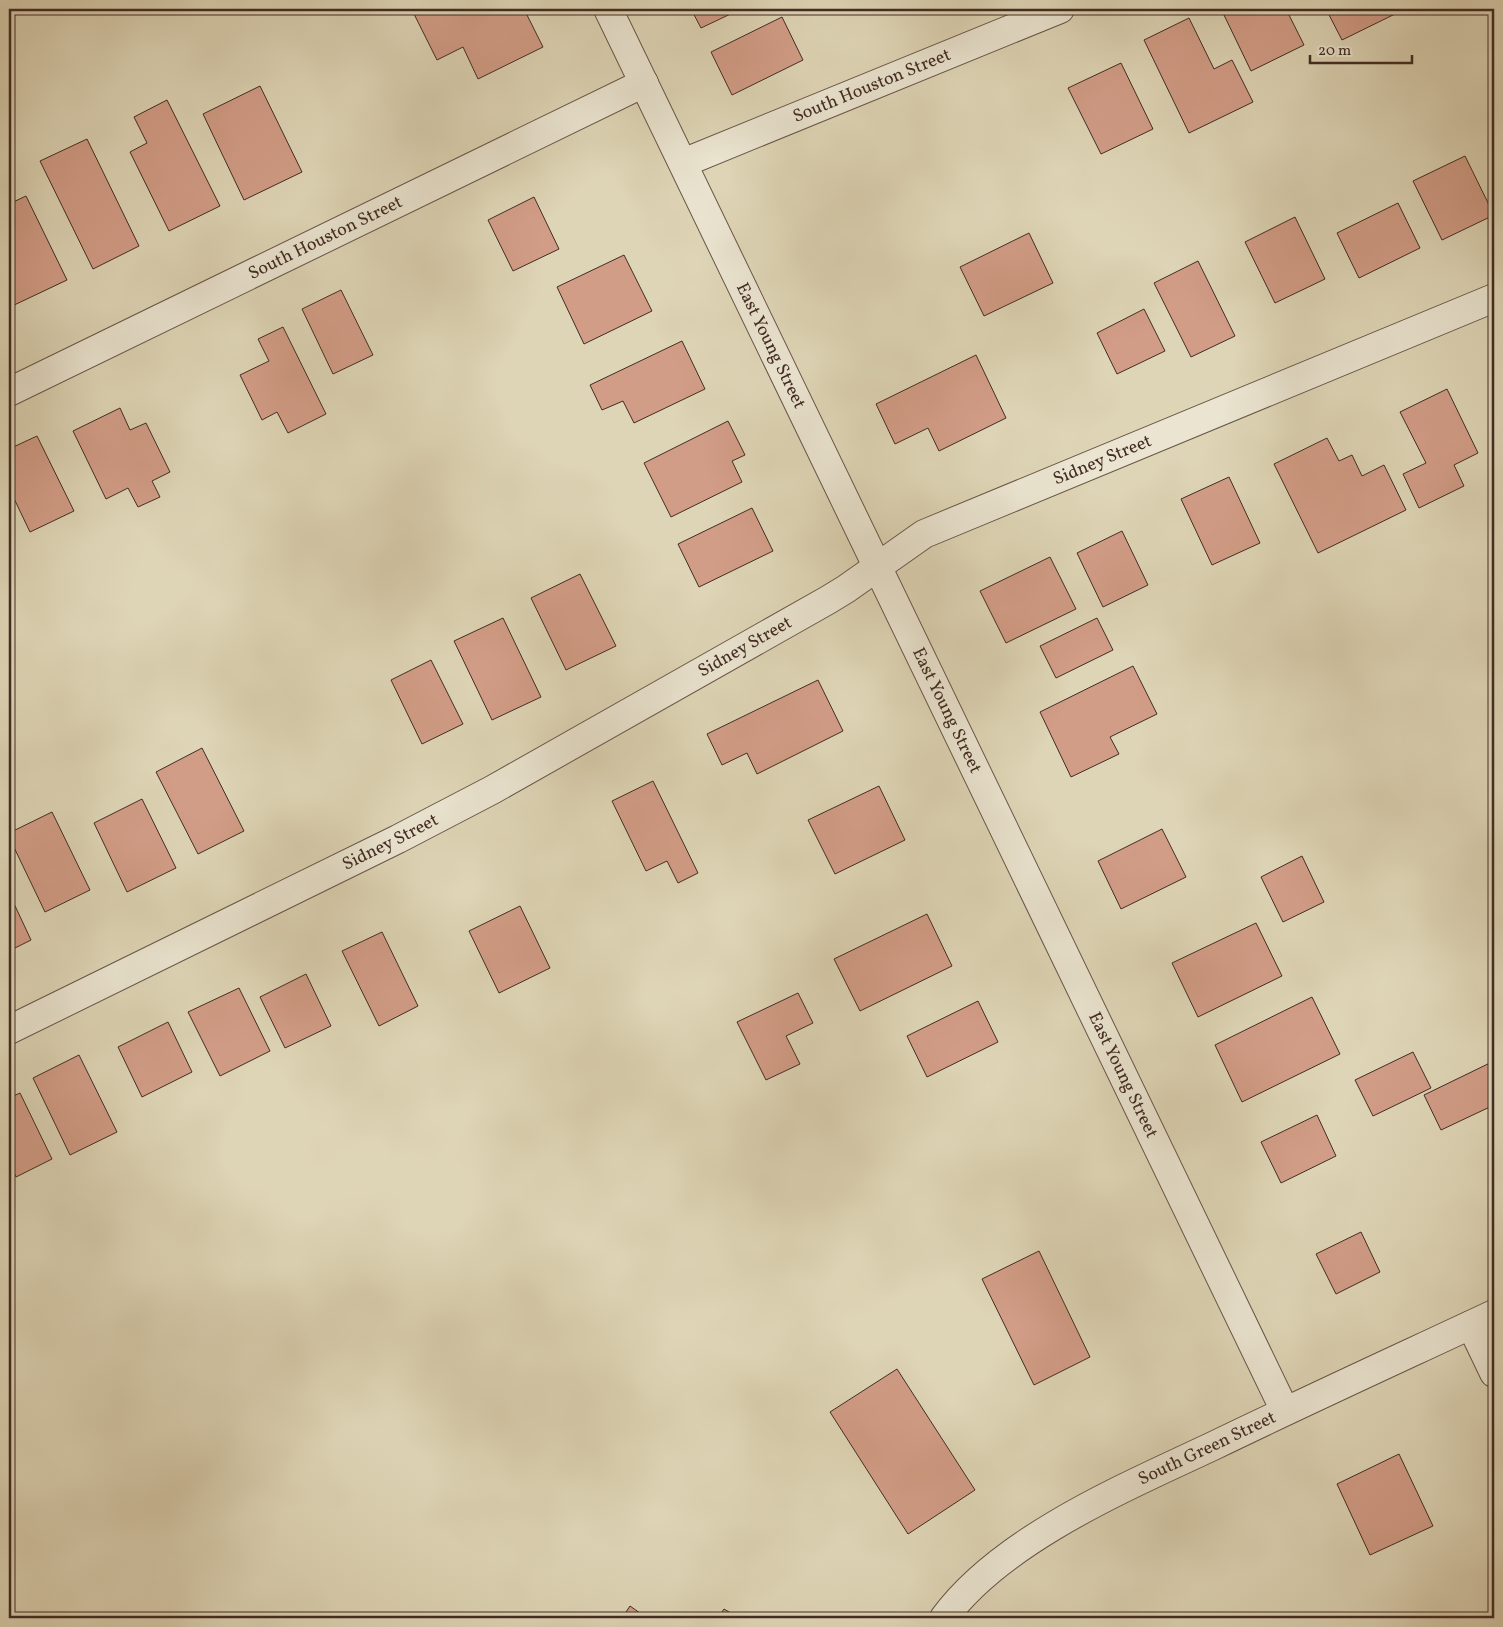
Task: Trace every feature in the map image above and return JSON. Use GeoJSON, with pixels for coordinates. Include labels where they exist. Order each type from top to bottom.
{"type":"FeatureCollection","features":[{"type":"Feature","properties":{"kind":"street","name":"East Young Street"},"geometry":{"type":"LineString","coordinates":[[608,9],[1285,1411]]}},
{"type":"Feature","properties":{"kind":"street","name":"South Houston Street"},"geometry":{"type":"LineString","coordinates":[[683,163],[1060,9]]}},
{"type":"Feature","properties":{"kind":"street","name":"South Houston Street"},"geometry":{"type":"LineString","coordinates":[[9,392],[644,83]]}},
{"type":"Feature","properties":{"kind":"street","name":"Sidney Street"},"geometry":{"type":"LineString","coordinates":[[9,1030],[398,839],[492,790],[828,600],[924,534],[1494,298]]}},
{"type":"Feature","properties":{"kind":"street","name":"South Green Street"},"geometry":{"type":"LineString","coordinates":[[944,1618],[963,1596],[1007,1557],[1034,1538],[1115,1493],[1285,1411],[1483,1320]]}},
{"type":"Feature","properties":{"kind":"street"},"geometry":{"type":"LineString","coordinates":[[1483,1320],[1494,1373]]}},
{"type":"Feature","properties":{"kind":"building"},"geometry":{"type":"Polygon","coordinates":[[[421,9],[524,9],[543,47],[478,79],[463,47],[437,60],[413,12],[421,9]]]}},
{"type":"Feature","properties":{"kind":"building"},"geometry":{"type":"Polygon","coordinates":[[[691,9],[741,9],[701,28],[691,9]]]}},
{"type":"Feature","properties":{"kind":"building"},"geometry":{"type":"Polygon","coordinates":[[[1237,9],[1286,9],[1304,45],[1251,71],[1224,15],[1237,9]]]}},
{"type":"Feature","properties":{"kind":"building"},"geometry":{"type":"Polygon","coordinates":[[[1326,9],[1392,9],[1395,14],[1342,40],[1326,9]]]}},
{"type":"Feature","properties":{"kind":"building"},"geometry":{"type":"Polygon","coordinates":[[[1489,9],[1494,9],[1494,20],[1489,9]]]}},
{"type":"Feature","properties":{"kind":"building"},"geometry":{"type":"Polygon","coordinates":[[[782,17],[803,60],[732,95],[711,52],[782,17]]]}},
{"type":"Feature","properties":{"kind":"building"},"geometry":{"type":"Polygon","coordinates":[[[1189,18],[1214,69],[1232,60],[1253,102],[1189,133],[1144,40],[1189,18]]]}},
{"type":"Feature","properties":{"kind":"building"},"geometry":{"type":"Polygon","coordinates":[[[1121,63],[1153,129],[1101,154],[1068,88],[1121,63]]]}},
{"type":"Feature","properties":{"kind":"building"},"geometry":{"type":"Polygon","coordinates":[[[260,86],[302,172],[244,200],[203,114],[260,86]]]}},
{"type":"Feature","properties":{"kind":"building"},"geometry":{"type":"Polygon","coordinates":[[[167,100],[220,206],[169,231],[130,152],[147,143],[134,117],[167,100]]]}},
{"type":"Feature","properties":{"kind":"building"},"geometry":{"type":"Polygon","coordinates":[[[87,139],[139,246],[93,269],[40,161],[87,139]]]}},
{"type":"Feature","properties":{"kind":"building"},"geometry":{"type":"Polygon","coordinates":[[[1465,156],[1494,215],[1442,240],[1413,181],[1465,156]]]}},
{"type":"Feature","properties":{"kind":"building"},"geometry":{"type":"Polygon","coordinates":[[[26,196],[67,280],[10,307],[9,204],[26,196]]]}},
{"type":"Feature","properties":{"kind":"building"},"geometry":{"type":"Polygon","coordinates":[[[534,197],[559,249],[513,271],[488,220],[534,197]]]}},
{"type":"Feature","properties":{"kind":"building"},"geometry":{"type":"Polygon","coordinates":[[[1398,203],[1420,248],[1359,278],[1337,233],[1398,203]]]}},
{"type":"Feature","properties":{"kind":"building"},"geometry":{"type":"Polygon","coordinates":[[[1295,217],[1325,279],[1275,303],[1245,242],[1295,217]]]}},
{"type":"Feature","properties":{"kind":"building"},"geometry":{"type":"Polygon","coordinates":[[[1029,233],[1053,283],[984,316],[960,267],[1029,233]]]}},
{"type":"Feature","properties":{"kind":"building"},"geometry":{"type":"Polygon","coordinates":[[[624,255],[652,311],[584,344],[557,287],[624,255]]]}},
{"type":"Feature","properties":{"kind":"building"},"geometry":{"type":"Polygon","coordinates":[[[1198,261],[1235,336],[1191,357],[1154,283],[1198,261]]]}},
{"type":"Feature","properties":{"kind":"building"},"geometry":{"type":"Polygon","coordinates":[[[341,290],[373,355],[333,374],[302,309],[341,290]]]}},
{"type":"Feature","properties":{"kind":"building"},"geometry":{"type":"Polygon","coordinates":[[[1144,309],[1165,351],[1117,374],[1097,333],[1144,309]]]}},
{"type":"Feature","properties":{"kind":"building"},"geometry":{"type":"Polygon","coordinates":[[[283,327],[326,414],[288,433],[277,412],[262,420],[240,375],[269,361],[258,339],[283,327]]]}},
{"type":"Feature","properties":{"kind":"building"},"geometry":{"type":"Polygon","coordinates":[[[682,341],[705,389],[634,423],[623,401],[602,410],[590,385],[682,341]]]}},
{"type":"Feature","properties":{"kind":"building"},"geometry":{"type":"Polygon","coordinates":[[[976,355],[1006,418],[939,451],[928,428],[895,444],[876,404],[976,355]]]}},
{"type":"Feature","properties":{"kind":"building"},"geometry":{"type":"Polygon","coordinates":[[[1447,389],[1478,453],[1454,465],[1464,486],[1419,508],[1403,474],[1426,463],[1400,412],[1447,389]]]}},
{"type":"Feature","properties":{"kind":"building"},"geometry":{"type":"Polygon","coordinates":[[[120,408],[130,430],[146,423],[170,472],[152,481],[160,497],[138,507],[128,488],[106,499],[73,431],[120,408]]]}},
{"type":"Feature","properties":{"kind":"building"},"geometry":{"type":"Polygon","coordinates":[[[728,421],[745,455],[732,461],[742,482],[671,517],[644,463],[728,421]]]}},
{"type":"Feature","properties":{"kind":"building"},"geometry":{"type":"Polygon","coordinates":[[[37,436],[74,511],[30,532],[9,488],[9,449],[37,436]]]}},
{"type":"Feature","properties":{"kind":"building"},"geometry":{"type":"Polygon","coordinates":[[[1327,438],[1339,461],[1352,455],[1362,476],[1384,465],[1406,510],[1318,553],[1274,464],[1327,438]]]}},
{"type":"Feature","properties":{"kind":"building"},"geometry":{"type":"Polygon","coordinates":[[[1229,477],[1260,543],[1212,565],[1181,499],[1229,477]]]}},
{"type":"Feature","properties":{"kind":"building"},"geometry":{"type":"Polygon","coordinates":[[[752,508],[773,551],[699,587],[678,544],[752,508]]]}},
{"type":"Feature","properties":{"kind":"building"},"geometry":{"type":"Polygon","coordinates":[[[1122,531],[1148,585],[1103,607],[1077,553],[1122,531]]]}},
{"type":"Feature","properties":{"kind":"building"},"geometry":{"type":"Polygon","coordinates":[[[1050,557],[1076,609],[1006,643],[980,591],[1050,557]]]}},
{"type":"Feature","properties":{"kind":"building"},"geometry":{"type":"Polygon","coordinates":[[[580,574],[616,646],[566,670],[531,598],[580,574]]]}},
{"type":"Feature","properties":{"kind":"building"},"geometry":{"type":"Polygon","coordinates":[[[503,618],[541,697],[492,720],[454,641],[503,618]]]}},
{"type":"Feature","properties":{"kind":"building"},"geometry":{"type":"Polygon","coordinates":[[[1097,618],[1113,650],[1056,678],[1040,646],[1097,618]]]}},
{"type":"Feature","properties":{"kind":"building"},"geometry":{"type":"Polygon","coordinates":[[[431,660],[463,724],[422,744],[391,680],[431,660]]]}},
{"type":"Feature","properties":{"kind":"building"},"geometry":{"type":"Polygon","coordinates":[[[1133,666],[1157,714],[1110,737],[1119,754],[1071,777],[1040,712],[1133,666]]]}},
{"type":"Feature","properties":{"kind":"building"},"geometry":{"type":"Polygon","coordinates":[[[818,680],[843,731],[757,774],[747,753],[722,765],[707,734],[818,680]]]}},
{"type":"Feature","properties":{"kind":"building"},"geometry":{"type":"Polygon","coordinates":[[[202,748],[244,831],[198,854],[156,772],[202,748]]]}},
{"type":"Feature","properties":{"kind":"building"},"geometry":{"type":"Polygon","coordinates":[[[653,781],[698,873],[678,883],[667,861],[646,871],[612,801],[653,781]]]}},
{"type":"Feature","properties":{"kind":"building"},"geometry":{"type":"Polygon","coordinates":[[[879,786],[905,840],[835,874],[808,820],[879,786]]]}},
{"type":"Feature","properties":{"kind":"building"},"geometry":{"type":"Polygon","coordinates":[[[142,799],[176,868],[127,892],[94,823],[142,799]]]}},
{"type":"Feature","properties":{"kind":"building"},"geometry":{"type":"Polygon","coordinates":[[[52,812],[90,890],[45,912],[9,837],[9,833],[52,812]]]}},
{"type":"Feature","properties":{"kind":"building"},"geometry":{"type":"Polygon","coordinates":[[[1162,829],[1186,877],[1121,909],[1098,861],[1162,829]]]}},
{"type":"Feature","properties":{"kind":"building"},"geometry":{"type":"Polygon","coordinates":[[[1302,856],[1324,902],[1283,922],[1261,877],[1302,856]]]}},
{"type":"Feature","properties":{"kind":"building"},"geometry":{"type":"Polygon","coordinates":[[[9,893],[31,940],[9,951],[9,893]]]}},
{"type":"Feature","properties":{"kind":"building"},"geometry":{"type":"Polygon","coordinates":[[[520,906],[550,968],[499,993],[469,931],[520,906]]]}},
{"type":"Feature","properties":{"kind":"building"},"geometry":{"type":"Polygon","coordinates":[[[927,914],[952,966],[860,1011],[834,959],[927,914]]]}},
{"type":"Feature","properties":{"kind":"building"},"geometry":{"type":"Polygon","coordinates":[[[1256,923],[1282,976],[1198,1017],[1172,963],[1256,923]]]}},
{"type":"Feature","properties":{"kind":"building"},"geometry":{"type":"Polygon","coordinates":[[[382,932],[418,1006],[379,1026],[342,951],[382,932]]]}},
{"type":"Feature","properties":{"kind":"building"},"geometry":{"type":"Polygon","coordinates":[[[306,974],[331,1026],[285,1048],[260,997],[306,974]]]}},
{"type":"Feature","properties":{"kind":"building"},"geometry":{"type":"Polygon","coordinates":[[[239,988],[270,1051],[220,1076],[188,1012],[239,988]]]}},
{"type":"Feature","properties":{"kind":"building"},"geometry":{"type":"Polygon","coordinates":[[[798,993],[813,1023],[786,1036],[800,1064],[766,1080],[737,1022],[798,993]]]}},
{"type":"Feature","properties":{"kind":"building"},"geometry":{"type":"Polygon","coordinates":[[[1312,997],[1340,1054],[1242,1102],[1215,1045],[1312,997]]]}},
{"type":"Feature","properties":{"kind":"building"},"geometry":{"type":"Polygon","coordinates":[[[978,1001],[998,1042],[927,1077],[907,1036],[978,1001]]]}},
{"type":"Feature","properties":{"kind":"building"},"geometry":{"type":"Polygon","coordinates":[[[168,1022],[192,1072],[142,1097],[118,1047],[168,1022]]]}},
{"type":"Feature","properties":{"kind":"building"},"geometry":{"type":"Polygon","coordinates":[[[1413,1052],[1431,1088],[1373,1116],[1355,1080],[1413,1052]]]}},
{"type":"Feature","properties":{"kind":"building"},"geometry":{"type":"Polygon","coordinates":[[[79,1055],[117,1132],[70,1155],[33,1078],[79,1055]]]}},
{"type":"Feature","properties":{"kind":"building"},"geometry":{"type":"Polygon","coordinates":[[[1494,1061],[1494,1105],[1441,1130],[1424,1095],[1494,1061]]]}},
{"type":"Feature","properties":{"kind":"building"},"geometry":{"type":"Polygon","coordinates":[[[20,1093],[52,1159],[16,1177],[9,1161],[9,1098],[20,1093]]]}},
{"type":"Feature","properties":{"kind":"building"},"geometry":{"type":"Polygon","coordinates":[[[1317,1115],[1336,1156],[1281,1183],[1261,1142],[1317,1115]]]}},
{"type":"Feature","properties":{"kind":"building"},"geometry":{"type":"Polygon","coordinates":[[[1361,1232],[1380,1272],[1336,1294],[1316,1254],[1361,1232]]]}},
{"type":"Feature","properties":{"kind":"building"},"geometry":{"type":"Polygon","coordinates":[[[1039,1251],[1090,1357],[1034,1385],[982,1279],[1039,1251]]]}},
{"type":"Feature","properties":{"kind":"building"},"geometry":{"type":"Polygon","coordinates":[[[897,1369],[975,1490],[908,1534],[830,1412],[897,1369]]]}},
{"type":"Feature","properties":{"kind":"building"},"geometry":{"type":"Polygon","coordinates":[[[1399,1454],[1433,1526],[1370,1555],[1337,1484],[1399,1454]]]}},
{"type":"Feature","properties":{"kind":"building"},"geometry":{"type":"Polygon","coordinates":[[[630,1606],[647,1618],[622,1618],[630,1606]]]}},
{"type":"Feature","properties":{"kind":"building"},"geometry":{"type":"Polygon","coordinates":[[[724,1609],[739,1618],[718,1618],[724,1609]]]}}]}
